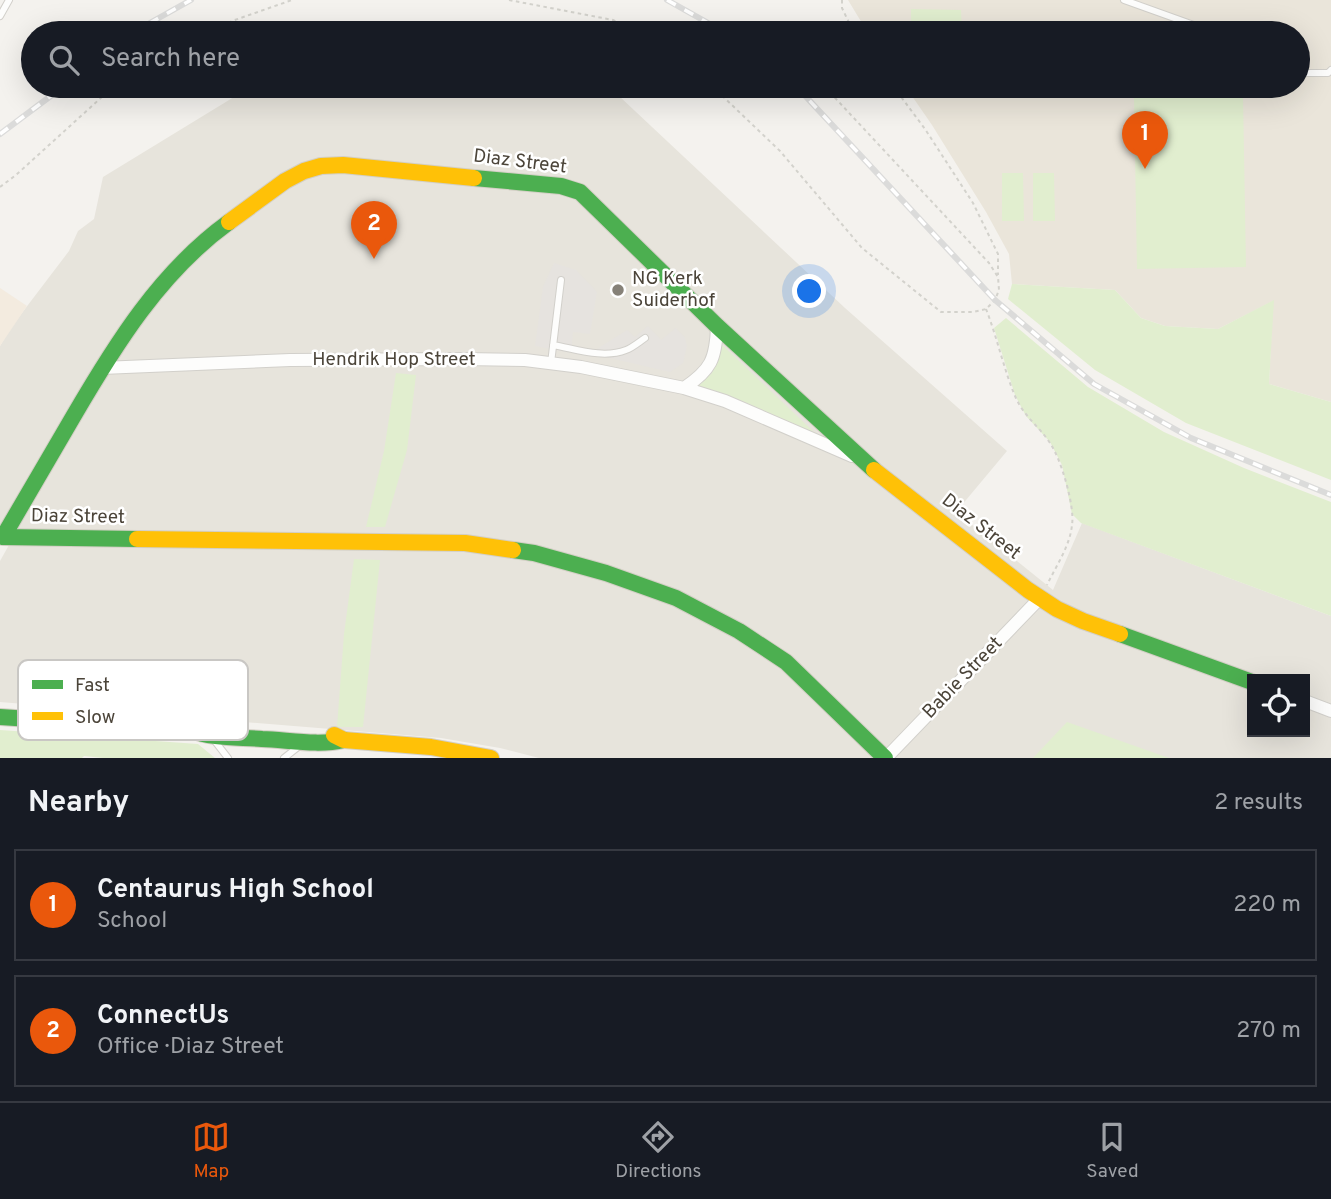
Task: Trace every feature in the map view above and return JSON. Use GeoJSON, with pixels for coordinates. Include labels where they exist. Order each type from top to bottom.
{"type":"FeatureCollection","features":[{"type":"Feature","properties":{"kind":"street","name":"Diaz Street"},"geometry":{"type":"LineString","coordinates":[[885,758],[786,662],[739,631],[676,598],[606,573],[534,553],[465,543],[2,539],[102,368],[150,298],[180,265],[219,229],[285,181],[321,166],[343,165],[572,188],[580,192],[863,461],[1040,598],[1083,621],[1247,680]]}},
{"type":"Feature","properties":{"kind":"street"},"geometry":{"type":"LineString","coordinates":[[684,388],[705,372],[717,343],[718,326]]}},
{"type":"Feature","properties":{"kind":"street","name":"Hendrik Hop Street"},"geometry":{"type":"LineString","coordinates":[[102,368],[304,360],[464,359],[551,363],[684,388],[760,415],[863,461]]}},
{"type":"Feature","properties":{"kind":"street","name":"Babie Street"},"geometry":{"type":"LineString","coordinates":[[885,758],[1040,598]]}},
{"type":"Feature","properties":{"kind":"street"},"geometry":{"type":"LineString","coordinates":[[1310,703],[1331,711]]}},
{"type":"Feature","properties":{"kind":"street"},"geometry":{"type":"LineString","coordinates":[[0,717],[18,718]]}},
{"type":"Feature","properties":{"kind":"street"},"geometry":{"type":"LineString","coordinates":[[248,729],[333,735],[344,740],[431,747],[492,758]]}},
{"type":"Feature","properties":{"kind":"street"},"geometry":{"type":"LineString","coordinates":[[248,737],[335,743],[344,740]]}},
{"type":"Feature","properties":{"kind":"lane"},"geometry":{"type":"LineString","coordinates":[[0,16],[9,0]]}},
{"type":"Feature","properties":{"kind":"lane"},"geometry":{"type":"LineString","coordinates":[[1124,0],[1183,21]]}},
{"type":"Feature","properties":{"kind":"lane"},"geometry":{"type":"LineString","coordinates":[[1310,73],[1328,73],[1331,70]]}},
{"type":"Feature","properties":{"kind":"lane"},"geometry":{"type":"LineString","coordinates":[[551,363],[561,280]]}},
{"type":"Feature","properties":{"kind":"lane"},"geometry":{"type":"LineString","coordinates":[[553,345],[601,354],[627,350],[645,338]]}},
{"type":"Feature","properties":{"kind":"lane"},"geometry":{"type":"LineString","coordinates":[[215,740],[228,758]]}},
{"type":"Feature","properties":{"kind":"lane"},"geometry":{"type":"LineString","coordinates":[[284,758],[305,741]]}},
{"type":"Feature","properties":{"kind":"path"},"geometry":{"type":"LineString","coordinates":[[235,21],[292,0]]}},
{"type":"Feature","properties":{"kind":"path"},"geometry":{"type":"LineString","coordinates":[[509,0],[615,21]]}},
{"type":"Feature","properties":{"kind":"path"},"geometry":{"type":"LineString","coordinates":[[842,0],[842,8],[848,21]]}},
{"type":"Feature","properties":{"kind":"path"},"geometry":{"type":"LineString","coordinates":[[0,187],[101,98]]}},
{"type":"Feature","properties":{"kind":"path"},"geometry":{"type":"LineString","coordinates":[[725,98],[780,151],[862,248],[941,312],[973,312],[986,309],[995,300],[999,290],[998,254],[973,203],[902,98]]}},
{"type":"Feature","properties":{"kind":"path"},"geometry":{"type":"LineString","coordinates":[[835,98],[989,263],[998,277]]}},
{"type":"Feature","properties":{"kind":"path"},"geometry":{"type":"LineString","coordinates":[[986,309],[1015,396],[1026,416],[1050,442],[1062,465],[1072,514],[1070,534],[1040,598]]}},
{"type":"Feature","properties":{"kind":"shaded area"},"geometry":{"type":"Polygon","coordinates":[[[848,0],[1331,0],[1331,402],[1269,384],[1273,301],[1218,329],[1165,326],[1141,318],[1115,290],[1012,284],[1009,254],[986,212],[913,98],[1310,98],[1310,21],[861,21],[848,0]]]}},
{"type":"Feature","properties":{"kind":"shaded area"},"geometry":{"type":"Polygon","coordinates":[[[232,98],[621,98],[845,308],[1007,451],[956,512],[1053,590],[1082,523],[1331,616],[1331,758],[539,758],[441,738],[248,722],[248,660],[18,660],[18,703],[0,702],[0,561],[9,545],[0,539],[0,346],[69,251],[78,231],[94,219],[103,177],[232,98]]]}},
{"type":"Feature","properties":{"kind":"shaded area"},"geometry":{"type":"Polygon","coordinates":[[[554,263],[576,270],[597,292],[590,334],[573,332],[571,353],[535,346],[543,287],[554,263]]]}},
{"type":"Feature","properties":{"kind":"shaded area"},"geometry":{"type":"Polygon","coordinates":[[[0,288],[27,306],[0,346],[0,288]]]}},
{"type":"Feature","properties":{"kind":"shaded area"},"geometry":{"type":"Polygon","coordinates":[[[648,326],[661,340],[676,328],[685,338],[687,346],[683,363],[670,372],[595,356],[597,349],[627,330],[635,337],[648,326]]]}},
{"type":"Feature","properties":{"kind":"green space"},"geometry":{"type":"Polygon","coordinates":[[[911,9],[961,10],[961,21],[911,21],[911,9]]]}},
{"type":"Feature","properties":{"kind":"green space"},"geometry":{"type":"Polygon","coordinates":[[[1134,98],[1243,98],[1246,267],[1137,269],[1134,98]]]}},
{"type":"Feature","properties":{"kind":"green space"},"geometry":{"type":"Polygon","coordinates":[[[1002,173],[1023,173],[1024,221],[1002,221],[1002,173]]]}},
{"type":"Feature","properties":{"kind":"green space"},"geometry":{"type":"Polygon","coordinates":[[[1033,173],[1054,173],[1055,221],[1033,221],[1033,173]]]}},
{"type":"Feature","properties":{"kind":"green space"},"geometry":{"type":"Polygon","coordinates":[[[1012,284],[1115,290],[1141,318],[1165,326],[1218,329],[1274,300],[1269,384],[1331,402],[1331,480],[1186,423],[1095,370],[1008,299],[1012,284]]]}},
{"type":"Feature","properties":{"kind":"green space"},"geometry":{"type":"Polygon","coordinates":[[[1006,318],[1088,387],[1164,432],[1244,468],[1331,502],[1331,616],[1081,523],[1072,514],[1062,465],[1050,442],[1026,416],[1015,395],[994,328],[1006,318]]]}},
{"type":"Feature","properties":{"kind":"green space"},"geometry":{"type":"Polygon","coordinates":[[[720,343],[816,434],[747,403],[697,385],[712,373],[720,343]]]}},
{"type":"Feature","properties":{"kind":"green space"},"geometry":{"type":"Polygon","coordinates":[[[396,373],[416,375],[407,450],[385,527],[366,527],[384,451],[396,373]]]}},
{"type":"Feature","properties":{"kind":"green space"},"geometry":{"type":"Polygon","coordinates":[[[354,559],[380,560],[363,727],[337,727],[344,634],[354,559]]]}},
{"type":"Feature","properties":{"kind":"green space"},"geometry":{"type":"Polygon","coordinates":[[[1067,722],[1169,758],[1033,758],[1067,722]]]}},
{"type":"Feature","properties":{"kind":"green space"},"geometry":{"type":"Polygon","coordinates":[[[0,730],[18,731],[18,740],[141,740],[198,744],[215,758],[84,756],[0,758],[0,730]]]}},
{"type":"Feature","properties":{"kind":"railway"},"geometry":{"type":"LineString","coordinates":[[153,21],[191,0]]}},
{"type":"Feature","properties":{"kind":"railway"},"geometry":{"type":"LineString","coordinates":[[667,0],[705,21]]}},
{"type":"Feature","properties":{"kind":"railway"},"geometry":{"type":"LineString","coordinates":[[0,134],[48,98]]}},
{"type":"Feature","properties":{"kind":"railway"},"geometry":{"type":"LineString","coordinates":[[807,98],[995,300],[1094,384],[1191,438],[1331,495]]}},
{"type":"Feature","properties":{"kind":"traffic: fast"},"geometry":{"type":"LineString","coordinates":[[474,178],[561,186],[580,192],[717,326],[874,470]]}},
{"type":"Feature","properties":{"kind":"traffic: fast"},"geometry":{"type":"LineString","coordinates":[[137,539],[3,537],[89,390],[141,311],[181,263],[229,222]]}},
{"type":"Feature","properties":{"kind":"traffic: fast"},"geometry":{"type":"LineString","coordinates":[[513,550],[534,553],[606,573],[676,598],[739,631],[786,662],[885,758]]}},
{"type":"Feature","properties":{"kind":"traffic: fast"},"geometry":{"type":"LineString","coordinates":[[1120,634],[1247,680]]}},
{"type":"Feature","properties":{"kind":"traffic: fast"},"geometry":{"type":"LineString","coordinates":[[0,717],[18,718]]}},
{"type":"Feature","properties":{"kind":"traffic: fast"},"geometry":{"type":"LineString","coordinates":[[248,738],[314,743],[344,740]]}},
{"type":"Feature","properties":{"kind":"traffic: slow"},"geometry":{"type":"LineString","coordinates":[[229,222],[285,181],[321,166],[343,165],[474,178]]}},
{"type":"Feature","properties":{"kind":"traffic: slow"},"geometry":{"type":"LineString","coordinates":[[874,470],[1028,590],[1057,609],[1120,634]]}},
{"type":"Feature","properties":{"kind":"traffic: slow"},"geometry":{"type":"LineString","coordinates":[[137,539],[465,543],[513,550]]}},
{"type":"Feature","properties":{"kind":"traffic: slow"},"geometry":{"type":"LineString","coordinates":[[334,735],[344,740],[431,747],[491,758]]}},
{"type":"Feature","properties":{"kind":"place","name":"Centaurus High School"},"geometry":{"type":"Point","coordinates":[1145,169]}},
{"type":"Feature","properties":{"kind":"place","name":"ConnectUs"},"geometry":{"type":"Point","coordinates":[374,259]}},
{"type":"Feature","properties":{"kind":"place","name":"NG Kerk Suiderhof"},"geometry":{"type":"Point","coordinates":[618,290]}}]}
